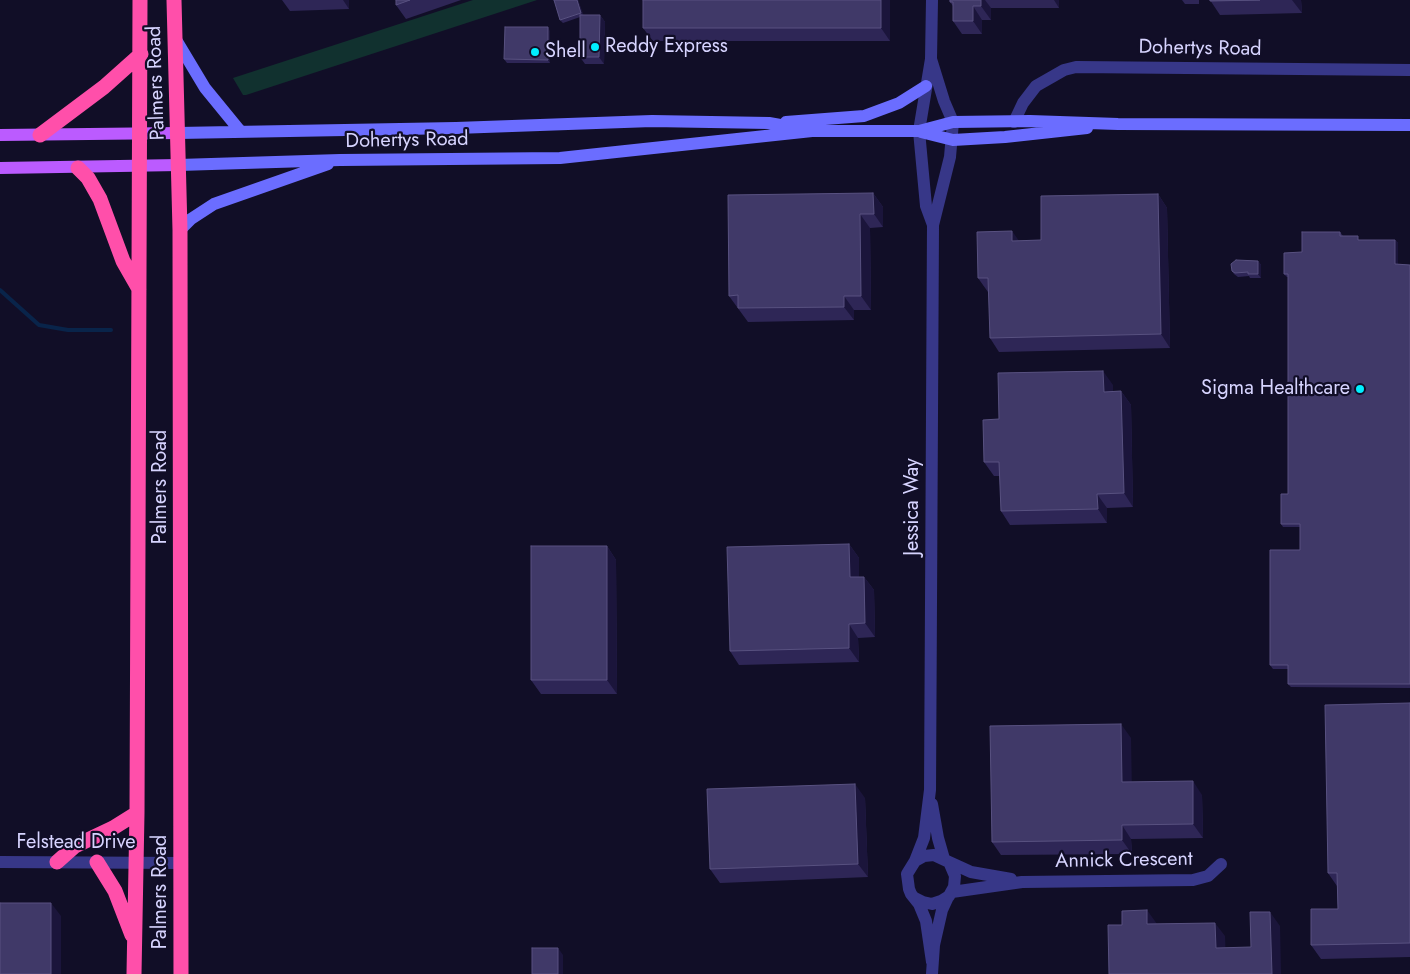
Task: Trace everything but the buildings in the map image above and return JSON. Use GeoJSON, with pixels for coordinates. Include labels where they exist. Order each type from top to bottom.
{"type":"FeatureCollection","features":[{"type":"Feature","properties":{"kind":"highway","name":"Palmers Road"},"geometry":{"type":"LineString","coordinates":[[134,974],[137,813],[140,0]]}},
{"type":"Feature","properties":{"kind":"highway","name":"Palmers Road"},"geometry":{"type":"LineString","coordinates":[[174,0],[180,230],[181,974]]}},
{"type":"Feature","properties":{"kind":"highway"},"geometry":{"type":"LineString","coordinates":[[40,135],[104,87],[141,54]]}},
{"type":"Feature","properties":{"kind":"highway"},"geometry":{"type":"LineString","coordinates":[[78,168],[88,178],[100,199],[123,261],[140,290]]}},
{"type":"Feature","properties":{"kind":"highway"},"geometry":{"type":"LineString","coordinates":[[57,862],[75,846],[113,828],[137,813]]}},
{"type":"Feature","properties":{"kind":"highway"},"geometry":{"type":"LineString","coordinates":[[97,862],[115,891],[135,943]]}},
{"type":"Feature","properties":{"kind":"main road"},"geometry":{"type":"LineString","coordinates":[[175,38],[205,88],[241,132]]}},
{"type":"Feature","properties":{"kind":"main road"},"geometry":{"type":"LineString","coordinates":[[769,123],[864,116],[900,104],[926,86]]}},
{"type":"Feature","properties":{"kind":"main road","name":"Dohertys Road"},"geometry":{"type":"LineString","coordinates":[[0,135],[456,128],[652,121],[769,123],[812,131]]}},
{"type":"Feature","properties":{"kind":"main road","name":"Dohertys Road"},"geometry":{"type":"LineString","coordinates":[[0,168],[78,168],[340,160],[560,158],[812,131],[918,131],[953,122],[1410,125]]}},
{"type":"Feature","properties":{"kind":"main road","name":"Dohertys Road"},"geometry":{"type":"LineString","coordinates":[[918,131],[953,140],[1047,134],[1118,124]]}},
{"type":"Feature","properties":{"kind":"main road"},"geometry":{"type":"LineString","coordinates":[[180,230],[191,218],[214,204],[340,160]]}},
{"type":"Feature","properties":{"kind":"street"},"geometry":{"type":"LineString","coordinates":[[932,0],[931,59],[944,101],[953,122]]}},
{"type":"Feature","properties":{"kind":"street","name":"Jessica Way"},"geometry":{"type":"LineString","coordinates":[[931,59],[918,131],[926,206],[933,225]]}},
{"type":"Feature","properties":{"kind":"street","name":"Dohertys Road"},"geometry":{"type":"LineString","coordinates":[[1014,122],[1023,103],[1036,86],[1064,70],[1076,66],[1410,70]]}},
{"type":"Feature","properties":{"kind":"street","name":"Jessica Way"},"geometry":{"type":"LineString","coordinates":[[915,861],[924,838],[930,790],[933,225],[953,140],[953,122]]}},
{"type":"Feature","properties":{"kind":"street","name":"Jessica Way"},"geometry":{"type":"LineString","coordinates":[[930,790],[938,838],[946,860]]}},
{"type":"Feature","properties":{"kind":"street"},"geometry":{"type":"LineString","coordinates":[[929,855],[946,860],[955,876],[950,894],[942,910],[932,968],[926,921],[919,904],[908,889],[906,879],[908,869],[915,861],[929,855]]}},
{"type":"Feature","properties":{"kind":"street","name":"Annick Crescent"},"geometry":{"type":"LineString","coordinates":[[946,860],[971,872],[1022,882]]}},
{"type":"Feature","properties":{"kind":"street","name":"Felstead Drive"},"geometry":{"type":"LineString","coordinates":[[0,862],[181,863]]}},
{"type":"Feature","properties":{"kind":"street","name":"Annick Crescent"},"geometry":{"type":"LineString","coordinates":[[950,894],[1022,882],[1193,880],[1208,876],[1221,864]]}},
{"type":"Feature","properties":{"kind":"street"},"geometry":{"type":"LineString","coordinates":[[915,898],[932,904],[941,901],[950,894]]}},
{"type":"Feature","properties":{"kind":"green space"},"geometry":{"type":"Polygon","coordinates":[[[473,0],[537,0],[246,95],[243,95],[233,78],[473,0]]]}},
{"type":"Feature","properties":{"kind":"waterway"},"geometry":{"type":"LineString","coordinates":[[0,290],[39,325],[68,330],[111,330]]}},
{"type":"Feature","properties":{"kind":"place","name":"Reddy Express"},"geometry":{"type":"Point","coordinates":[595,47]}},
{"type":"Feature","properties":{"kind":"place","name":"Shell"},"geometry":{"type":"Point","coordinates":[535,52]}},
{"type":"Feature","properties":{"kind":"place","name":"Sigma Healthcare"},"geometry":{"type":"Point","coordinates":[1360,389]}}]}
